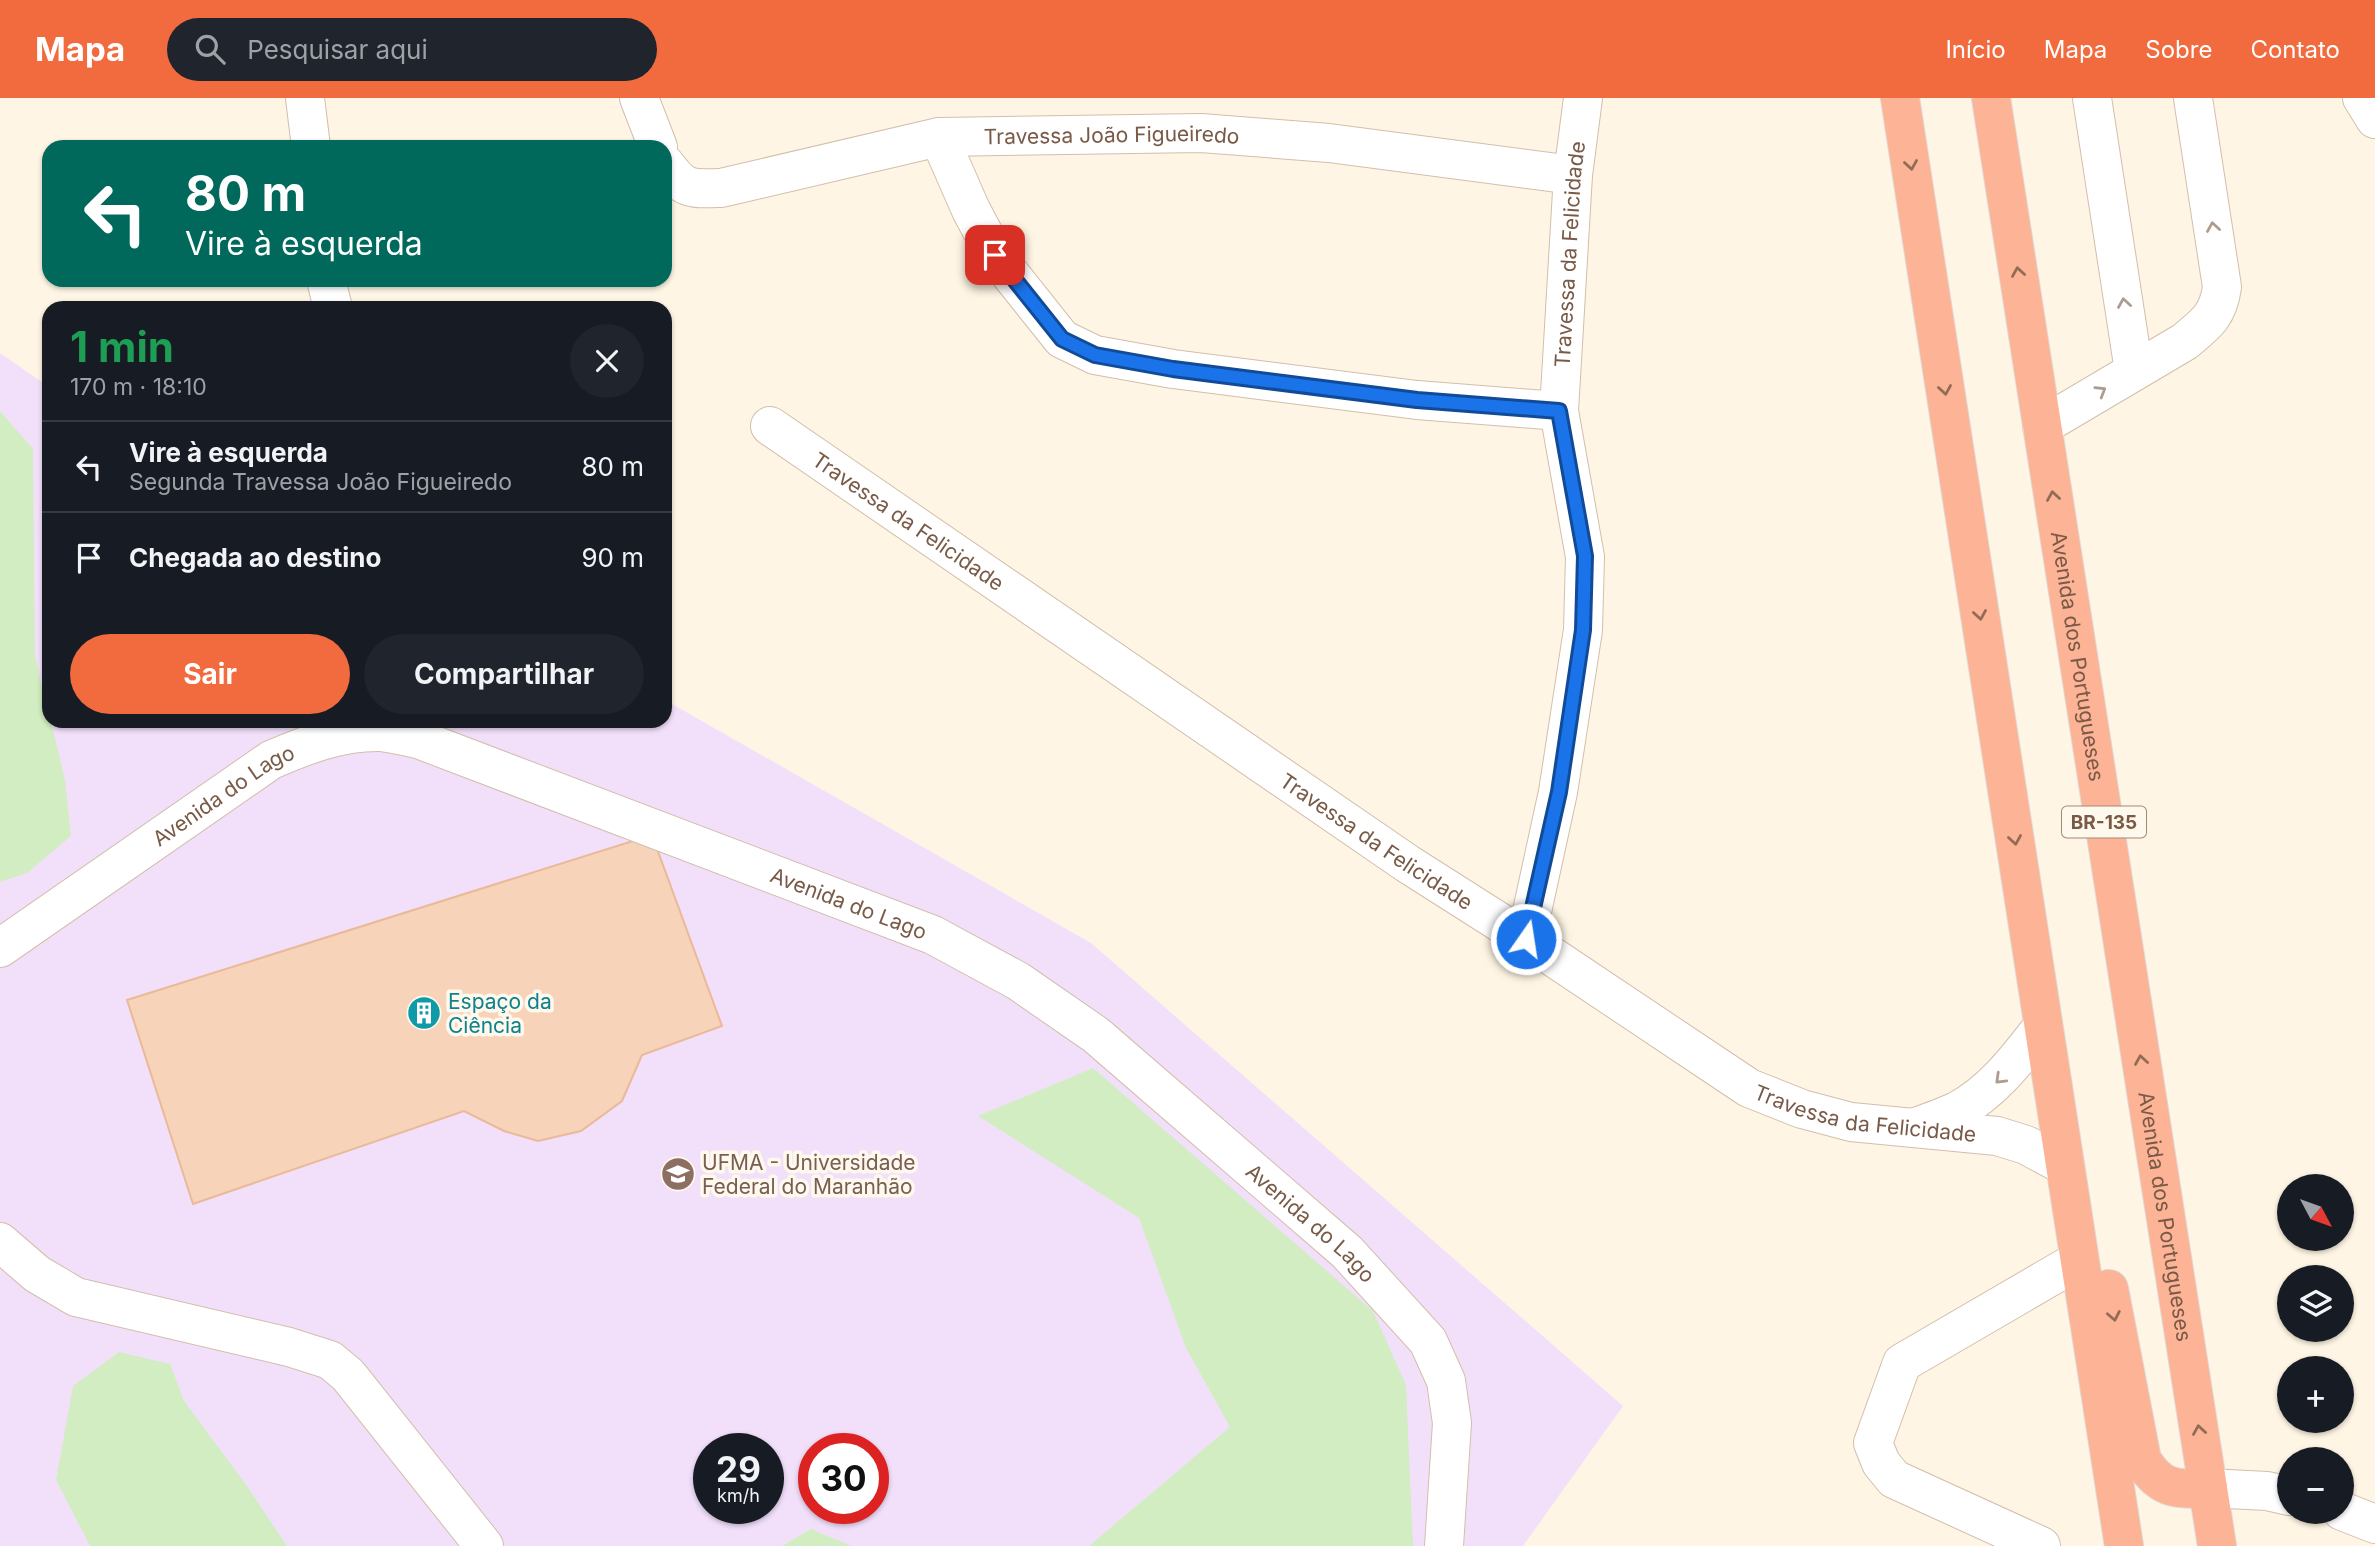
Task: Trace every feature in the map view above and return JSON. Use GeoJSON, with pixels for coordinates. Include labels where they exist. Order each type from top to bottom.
{"type":"FeatureCollection","features":[{"type":"Feature","properties":{"kind":"highway"},"geometry":{"type":"LineString","coordinates":[[1900,98],[2123,1546]]}},
{"type":"Feature","properties":{"kind":"highway","name":"Avenida dos Portugueses"},"geometry":{"type":"LineString","coordinates":[[1991,98],[2217,1546]]}},
{"type":"Feature","properties":{"kind":"highway"},"geometry":{"type":"LineString","coordinates":[[2072,1208],[2105,1269],[2142,1460],[2162,1484],[2173,1488],[2208,1488]]}},
{"type":"Feature","properties":{"kind":"street"},"geometry":{"type":"LineString","coordinates":[[305,98],[310,140]]}},
{"type":"Feature","properties":{"kind":"street"},"geometry":{"type":"LineString","coordinates":[[639,98],[655,140]]}},
{"type":"Feature","properties":{"kind":"street","name":"Travessa da Felicidade"},"geometry":{"type":"LineString","coordinates":[[1526,939],[1559,792],[1583,630],[1585,556],[1559,411],[1573,175],[1583,98]]}},
{"type":"Feature","properties":{"kind":"street"},"geometry":{"type":"LineString","coordinates":[[2092,98],[2134,371]]}},
{"type":"Feature","properties":{"kind":"street"},"geometry":{"type":"LineString","coordinates":[[2042,426],[2184,342],[2203,326],[2219,307],[2222,287],[2193,98]]}},
{"type":"Feature","properties":{"kind":"street"},"geometry":{"type":"LineString","coordinates":[[2362,98],[2375,119]]}},
{"type":"Feature","properties":{"kind":"street","name":"Travessa João Figueiredo"},"geometry":{"type":"LineString","coordinates":[[672,174],[678,183],[697,188],[721,188],[939,136],[1201,133],[1329,143],[1573,175]]}},
{"type":"Feature","properties":{"kind":"street"},"geometry":{"type":"LineString","coordinates":[[939,136],[971,210],[995,255],[1062,339],[1095,355],[1173,369],[1417,400],[1559,411]]}},
{"type":"Feature","properties":{"kind":"street","name":"Travessa da Felicidade"},"geometry":{"type":"LineString","coordinates":[[770,426],[1408,864],[1526,939],[1749,1088],[1802,1109],[1851,1122],[1997,1136],[2026,1145],[2065,1166]]}},
{"type":"Feature","properties":{"kind":"street","name":"Avenida do Lago"},"geometry":{"type":"LineString","coordinates":[[0,948],[271,760],[335,737],[382,732],[418,739],[933,935],[1018,981],[1096,1035],[1347,1252],[1428,1341],[1446,1381],[1452,1423],[1444,1546]]}},
{"type":"Feature","properties":{"kind":"street"},"geometry":{"type":"LineString","coordinates":[[1913,1128],[1956,1111],[1983,1094],[2008,1070],[2043,1026]]}},
{"type":"Feature","properties":{"kind":"street"},"geometry":{"type":"LineString","coordinates":[[0,1242],[37,1274],[76,1297],[289,1347],[330,1360],[348,1375],[484,1546]]}},
{"type":"Feature","properties":{"kind":"street"},"geometry":{"type":"LineString","coordinates":[[2041,1546],[1894,1479],[1881,1463],[1873,1443],[1902,1363],[2079,1260]]}},
{"type":"Feature","properties":{"kind":"street"},"geometry":{"type":"LineString","coordinates":[[2208,1488],[2277,1494]]}},
{"type":"Feature","properties":{"kind":"street"},"geometry":{"type":"LineString","coordinates":[[2354,1516],[2375,1524]]}},
{"type":"Feature","properties":{"kind":"shaded area","name":"UFMA - Universidade Federal do Maranhão"},"geometry":{"type":"Polygon","coordinates":[[[0,353],[42,382],[42,728],[672,728],[672,704],[1091,943],[1623,1406],[1523,1546],[0,1546],[0,353]]]}},
{"type":"Feature","properties":{"kind":"green space"},"geometry":{"type":"Polygon","coordinates":[[[0,411],[33,449],[35,654],[42,688],[42,728],[53,728],[65,780],[71,836],[27,873],[0,882],[0,411]]]}},
{"type":"Feature","properties":{"kind":"green space"},"geometry":{"type":"Polygon","coordinates":[[[1093,1068],[1373,1311],[1406,1385],[1413,1546],[1089,1546],[1230,1427],[1186,1348],[1139,1218],[978,1116],[1093,1068]]]}},
{"type":"Feature","properties":{"kind":"green space"},"geometry":{"type":"Polygon","coordinates":[[[119,1352],[170,1364],[184,1401],[247,1486],[287,1546],[90,1546],[56,1480],[73,1386],[119,1352]]]}},
{"type":"Feature","properties":{"kind":"green space"},"geometry":{"type":"Polygon","coordinates":[[[811,1529],[852,1546],[782,1546],[811,1529]]]}},
{"type":"Feature","properties":{"kind":"building","name":"Espaço da Ciência"},"geometry":{"type":"Polygon","coordinates":[[[652,835],[722,1026],[642,1055],[622,1101],[581,1131],[538,1141],[504,1131],[464,1111],[193,1204],[127,1000],[652,835]]]}},
{"type":"Feature","properties":{"kind":"place","name":"Espaço da Ciência"},"geometry":{"type":"Point","coordinates":[424,1013]}},
{"type":"Feature","properties":{"kind":"place","name":"UFMA - Universidade Federal do Maranhão"},"geometry":{"type":"Point","coordinates":[678,1174]}},
{"type":"Feature","properties":{"kind":"route"},"geometry":{"type":"LineString","coordinates":[[995,255],[1062,339],[1095,355],[1173,369],[1417,400],[1559,411],[1585,556],[1583,630],[1559,792],[1526,939]]}}]}
